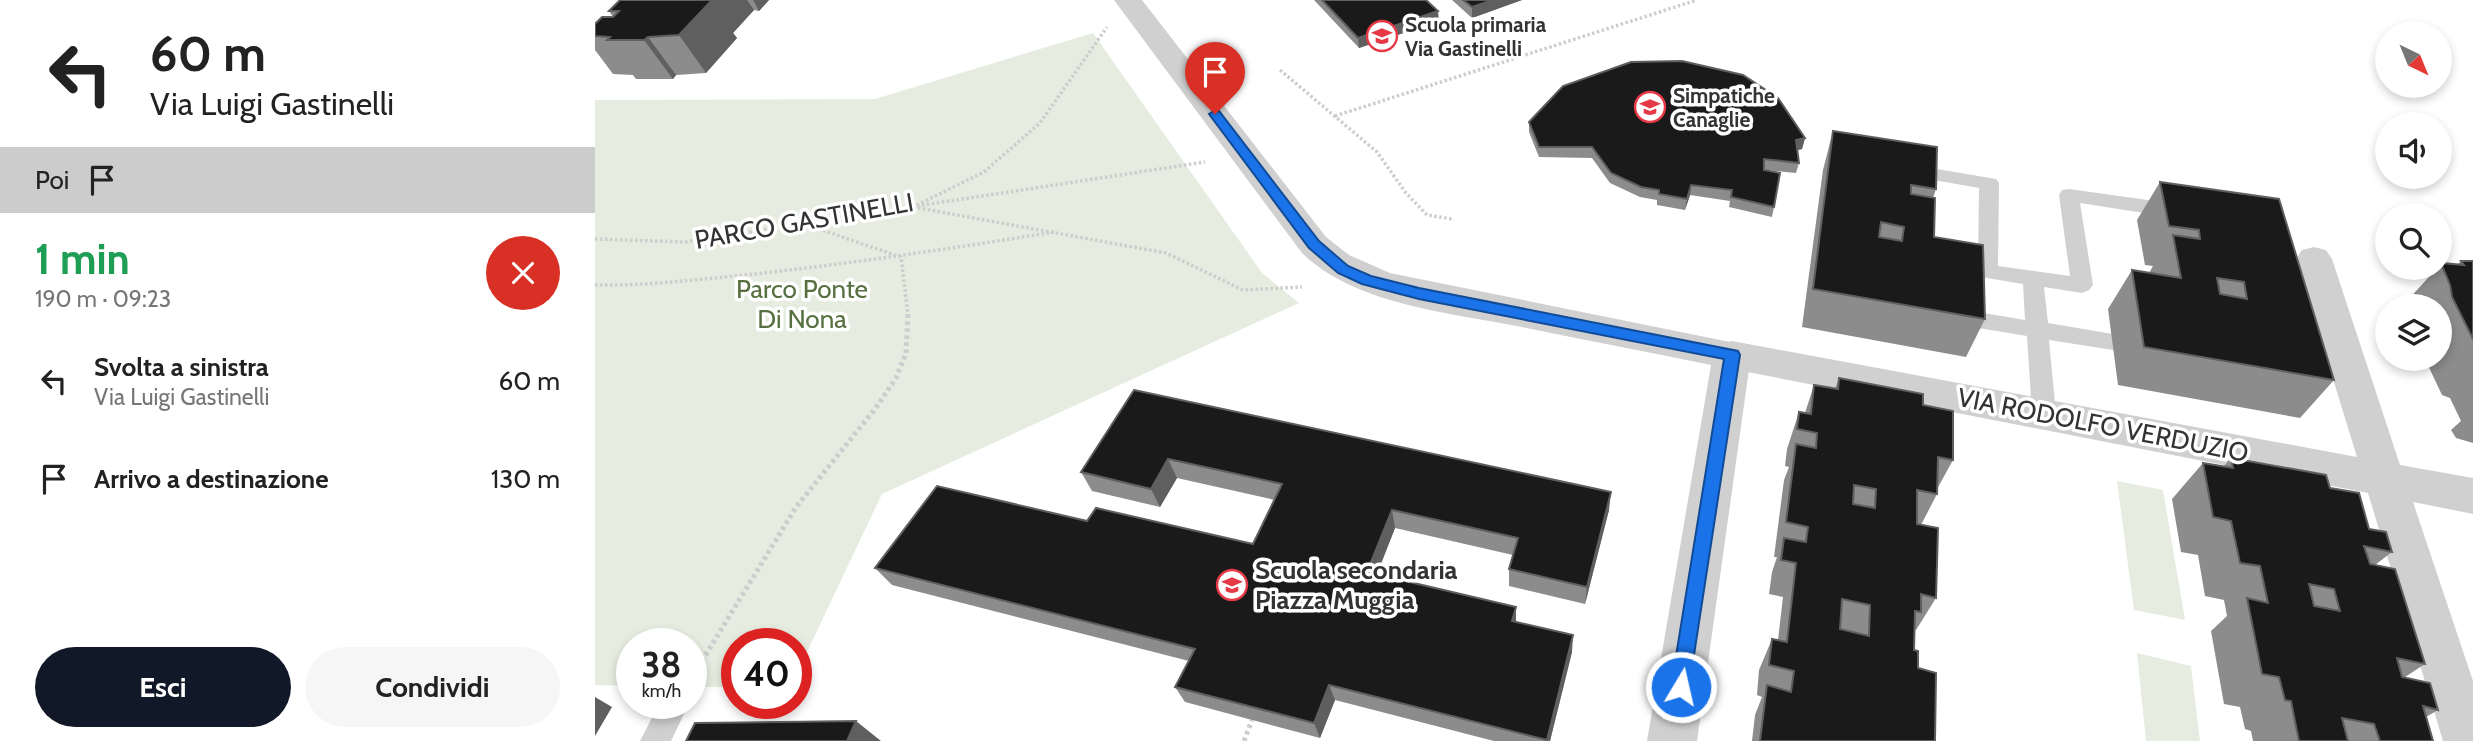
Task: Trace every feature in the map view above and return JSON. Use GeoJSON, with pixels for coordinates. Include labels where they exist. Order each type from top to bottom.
{"type":"FeatureCollection","features":[{"type":"Feature","properties":{"kind":"street","name":"VIA RODOLFO VERDUZIO"},"geometry":{"type":"LineString","coordinates":[[1128,0],[1314,244],[1343,269],[1367,280],[1419,293],[1732,355],[2473,496]]}},
{"type":"Feature","properties":{"kind":"street"},"geometry":{"type":"LineString","coordinates":[[2314,259],[2468,741]]}},
{"type":"Feature","properties":{"kind":"street"},"geometry":{"type":"LineString","coordinates":[[1672,741],[1732,355]]}},
{"type":"Feature","properties":{"kind":"lane"},"geometry":{"type":"LineString","coordinates":[[1889,167],[1989,183],[1988,272],[2083,285],[2069,195],[2191,214],[2199,218]]}},
{"type":"Feature","properties":{"kind":"lane"},"geometry":{"type":"LineString","coordinates":[[2033,278],[2044,414]]}},
{"type":"Feature","properties":{"kind":"lane"},"geometry":{"type":"LineString","coordinates":[[1966,318],[2113,342]]}},
{"type":"Feature","properties":{"kind":"lane"},"geometry":{"type":"LineString","coordinates":[[655,741],[667,719]]}},
{"type":"Feature","properties":{"kind":"path"},"geometry":{"type":"LineString","coordinates":[[1335,117],[1697,0]]}},
{"type":"Feature","properties":{"kind":"path","name":"PARCO GASTINELLI"},"geometry":{"type":"LineString","coordinates":[[595,239],[685,242],[912,207],[984,172],[1040,123],[1107,27]]}},
{"type":"Feature","properties":{"kind":"path"},"geometry":{"type":"LineString","coordinates":[[1280,70],[1377,152],[1406,193],[1427,215],[1453,219]]}},
{"type":"Feature","properties":{"kind":"path"},"geometry":{"type":"LineString","coordinates":[[912,207],[1205,162]]}},
{"type":"Feature","properties":{"kind":"path"},"geometry":{"type":"LineString","coordinates":[[912,207],[1166,253],[1243,290],[1302,287]]}},
{"type":"Feature","properties":{"kind":"path"},"geometry":{"type":"LineString","coordinates":[[804,224],[901,257]]}},
{"type":"Feature","properties":{"kind":"path"},"geometry":{"type":"LineString","coordinates":[[595,285],[638,286],[901,257],[1054,232]]}},
{"type":"Feature","properties":{"kind":"path"},"geometry":{"type":"LineString","coordinates":[[707,652],[812,485],[883,396],[904,363],[908,293],[901,257]]}},
{"type":"Feature","properties":{"kind":"path"},"geometry":{"type":"LineString","coordinates":[[1244,741],[1252,720]]}},
{"type":"Feature","properties":{"kind":"green space","name":"Parco Ponte Di Nona"},"geometry":{"type":"Polygon","coordinates":[[[1093,33],[1262,273],[1299,303],[882,494],[812,641],[812,628],[721,628],[721,687],[707,687],[707,628],[616,628],[616,686],[595,685],[595,100],[875,99],[1093,33]]]}},
{"type":"Feature","properties":{"kind":"green space"},"geometry":{"type":"Polygon","coordinates":[[[2117,481],[2163,490],[2185,620],[2134,610],[2117,481]]]}},
{"type":"Feature","properties":{"kind":"green space"},"geometry":{"type":"Polygon","coordinates":[[[2137,653],[2191,666],[2200,741],[2146,741],[2137,653]]]}},
{"type":"Feature","properties":{"kind":"building"},"geometry":{"type":"Polygon","coordinates":[[[620,0],[712,0],[679,35],[648,37],[644,40],[607,40],[610,37],[595,36],[595,24],[602,17],[613,17],[619,11],[609,11],[620,0]]]}},
{"type":"Feature","properties":{"kind":"building"},"geometry":{"type":"Polygon","coordinates":[[[1322,0],[1426,0],[1438,11],[1358,38],[1322,0]]]}},
{"type":"Feature","properties":{"kind":"building"},"geometry":{"type":"Polygon","coordinates":[[[1463,0],[1493,0],[1472,7],[1463,0]]]}},
{"type":"Feature","properties":{"kind":"building"},"geometry":{"type":"Polygon","coordinates":[[[1682,61],[1743,75],[1778,98],[1805,138],[1796,140],[1799,163],[1764,159],[1764,170],[1780,173],[1774,207],[1731,197],[1732,190],[1691,185],[1687,199],[1659,194],[1659,190],[1641,187],[1611,173],[1592,147],[1539,147],[1529,122],[1563,86],[1631,62],[1682,61]]]}},
{"type":"Feature","properties":{"kind":"building"},"geometry":{"type":"Polygon","coordinates":[[[1833,131],[1937,147],[1936,189],[1911,185],[1911,194],[1935,198],[1934,237],[1983,245],[1985,319],[1813,289],[1833,131]],[[1881,222],[1879,237],[1902,241],[1904,227],[1881,222]]]}},
{"type":"Feature","properties":{"kind":"building"},"geometry":{"type":"Polygon","coordinates":[[[2160,182],[2279,199],[2334,380],[2144,347],[2132,270],[2181,278],[2173,235],[2200,239],[2199,230],[2169,226],[2160,182]],[[2217,278],[2220,294],[2247,299],[2244,282],[2217,278]]]}},
{"type":"Feature","properties":{"kind":"building"},"geometry":{"type":"Polygon","coordinates":[[[2461,261],[2473,261],[2473,339],[2452,297],[2448,280],[2452,280],[2452,264],[2464,265],[2461,261]]]}},
{"type":"Feature","properties":{"kind":"building"},"geometry":{"type":"Polygon","coordinates":[[[1839,378],[1923,394],[1923,405],[1953,411],[1953,460],[1938,457],[1937,494],[1917,490],[1917,524],[1938,528],[1936,598],[1921,594],[1921,612],[1915,611],[1914,650],[1918,651],[1918,668],[1936,673],[1935,741],[1760,741],[1767,685],[1791,692],[1794,671],[1769,665],[1772,639],[1787,642],[1796,563],[1781,560],[1784,538],[1806,542],[1808,527],[1786,522],[1796,444],[1816,448],[1817,433],[1797,429],[1799,412],[1811,414],[1814,385],[1838,389],[1839,378]],[[1854,485],[1853,504],[1875,508],[1876,489],[1854,485]],[[1842,599],[1840,629],[1869,636],[1870,605],[1842,599]]]}},
{"type":"Feature","properties":{"kind":"building"},"geometry":{"type":"Polygon","coordinates":[[[1134,390],[1611,492],[1587,587],[1509,569],[1518,538],[1392,510],[1367,572],[1516,607],[1512,621],[1573,635],[1547,740],[1329,685],[1314,723],[1175,687],[1195,649],[875,568],[937,486],[1087,521],[1096,508],[1253,544],[1282,484],[1168,459],[1151,489],[1081,472],[1134,390]]]}},
{"type":"Feature","properties":{"kind":"building"},"geometry":{"type":"Polygon","coordinates":[[[2231,458],[2326,475],[2330,488],[2359,493],[2369,529],[2386,532],[2392,552],[2364,546],[2370,564],[2395,569],[2425,664],[2397,658],[2402,677],[2430,683],[2438,710],[2423,706],[2433,741],[2380,741],[2374,724],[2342,718],[2348,741],[2299,741],[2291,701],[2285,700],[2279,677],[2262,674],[2247,598],[2268,603],[2260,566],[2240,563],[2231,521],[2213,517],[2203,463],[2233,468],[2231,458]],[[2309,584],[2314,606],[2340,611],[2334,589],[2309,584]]]}},
{"type":"Feature","properties":{"kind":"building"},"geometry":{"type":"Polygon","coordinates":[[[856,721],[847,741],[686,741],[695,723],[856,721]]]}},
{"type":"Feature","properties":{"kind":"place","name":"Scuola primaria Via Gastinelli"},"geometry":{"type":"Point","coordinates":[1382,36]}},
{"type":"Feature","properties":{"kind":"place","name":"Simpatiche Canaglie"},"geometry":{"type":"Point","coordinates":[1650,107]}},
{"type":"Feature","properties":{"kind":"place","name":"Scuola secondaria Piazza Muggia"},"geometry":{"type":"Point","coordinates":[1232,585]}},
{"type":"Feature","properties":{"kind":"route"},"geometry":{"type":"LineString","coordinates":[[1215,114],[1314,244],[1343,269],[1367,280],[1419,293],[1732,355],[1681,687]]}}]}
